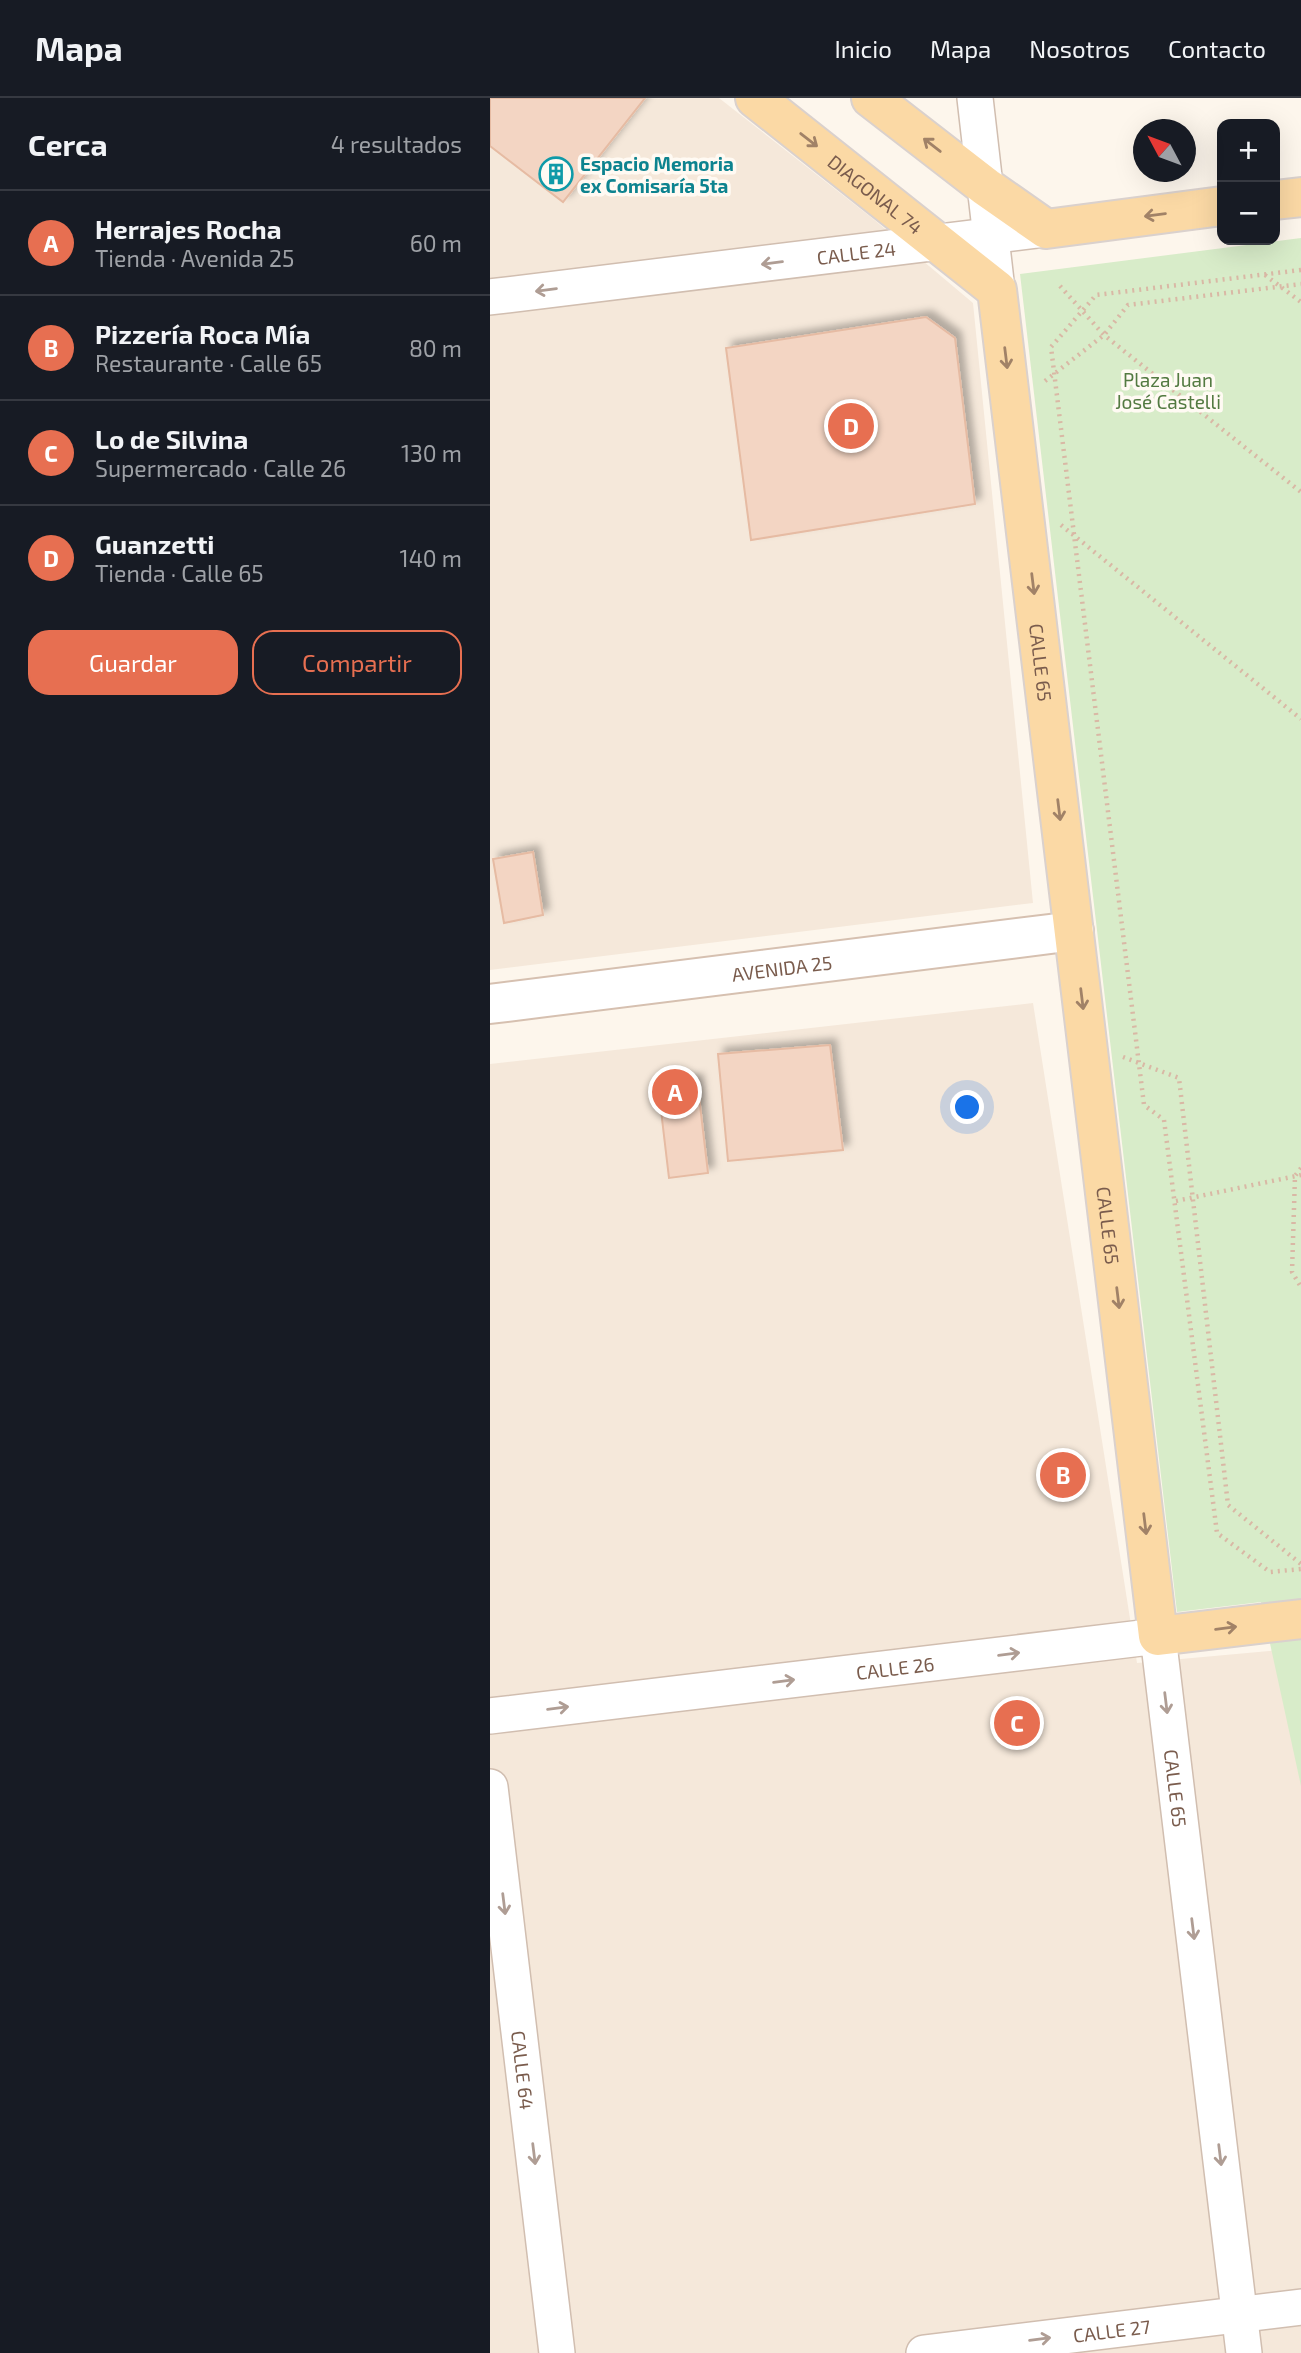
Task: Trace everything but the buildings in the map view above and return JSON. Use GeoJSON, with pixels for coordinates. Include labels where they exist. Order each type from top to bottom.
{"type":"FeatureCollection","features":[{"type":"Feature","properties":{"kind":"main road","name":"DIAGONAL 74"},"geometry":{"type":"LineString","coordinates":[[755,98],[998,290]]}},
{"type":"Feature","properties":{"kind":"main road"},"geometry":{"type":"LineString","coordinates":[[871,98],[986,187],[1046,229]]}},
{"type":"Feature","properties":{"kind":"main road"},"geometry":{"type":"LineString","coordinates":[[1280,199],[1301,197]]}},
{"type":"Feature","properties":{"kind":"main road","name":"CALLE 24"},"geometry":{"type":"LineString","coordinates":[[1046,229],[1217,207]]}},
{"type":"Feature","properties":{"kind":"main road","name":"CALLE 65"},"geometry":{"type":"LineString","coordinates":[[998,290],[1158,1636]]}},
{"type":"Feature","properties":{"kind":"main road","name":"CALLE 26"},"geometry":{"type":"LineString","coordinates":[[1158,1636],[1301,1619]]}},
{"type":"Feature","properties":{"kind":"street","name":"CALLE 65"},"geometry":{"type":"LineString","coordinates":[[975,98],[998,290]]}},
{"type":"Feature","properties":{"kind":"street","name":"CALLE 24"},"geometry":{"type":"LineString","coordinates":[[490,297],[1046,229]]}},
{"type":"Feature","properties":{"kind":"street","name":"AVENIDA 25"},"geometry":{"type":"LineString","coordinates":[[490,1004],[1074,931]]}},
{"type":"Feature","properties":{"kind":"street","name":"CALLE 65"},"geometry":{"type":"LineString","coordinates":[[1158,1636],[1244,2353]]}},
{"type":"Feature","properties":{"kind":"street","name":"CALLE 26"},"geometry":{"type":"LineString","coordinates":[[490,1716],[1158,1636]]}},
{"type":"Feature","properties":{"kind":"street","name":"CALLE 64"},"geometry":{"type":"LineString","coordinates":[[490,1787],[557,2353]]}},
{"type":"Feature","properties":{"kind":"street","name":"CALLE 27"},"geometry":{"type":"LineString","coordinates":[[924,2353],[1301,2307]]}},
{"type":"Feature","properties":{"kind":"path"},"geometry":{"type":"LineString","coordinates":[[1301,270],[1096,295],[1051,347],[1144,1105],[1164,1120],[1217,1533],[1270,1572],[1301,1567]]}},
{"type":"Feature","properties":{"kind":"path"},"geometry":{"type":"LineString","coordinates":[[1264,274],[1301,302]]}},
{"type":"Feature","properties":{"kind":"path"},"geometry":{"type":"LineString","coordinates":[[1036,389],[1104,335],[1128,305],[1301,284]]}},
{"type":"Feature","properties":{"kind":"path"},"geometry":{"type":"LineString","coordinates":[[1060,286],[1104,335],[1301,492]]}},
{"type":"Feature","properties":{"kind":"path"},"geometry":{"type":"LineString","coordinates":[[1052,519],[1301,719]]}},
{"type":"Feature","properties":{"kind":"path"},"geometry":{"type":"LineString","coordinates":[[1119,1056],[1179,1078],[1228,1505],[1301,1567]]}},
{"type":"Feature","properties":{"kind":"path"},"geometry":{"type":"LineString","coordinates":[[1301,1168],[1298,1175],[1292,1272],[1301,1287]]}},
{"type":"Feature","properties":{"kind":"path"},"geometry":{"type":"LineString","coordinates":[[1176,1201],[1298,1175]]}},
{"type":"Feature","properties":{"kind":"shaded area"},"geometry":{"type":"Polygon","coordinates":[[[490,98],[719,98],[872,218],[973,303],[1033,903],[490,970],[490,98]]]}},
{"type":"Feature","properties":{"kind":"shaded area"},"geometry":{"type":"Polygon","coordinates":[[[1033,1003],[1137,1663],[1301,1648],[1301,2353],[490,2353],[490,1064],[1033,1003]]]}},
{"type":"Feature","properties":{"kind":"green space","name":"Plaza Juan José Castelli"},"geometry":{"type":"Polygon","coordinates":[[[1301,238],[1301,1786],[1261,1602],[1177,1612],[1020,274],[1246,245],[1280,245],[1280,241],[1301,238]]]}},
{"type":"Feature","properties":{"kind":"place","name":"Espacio Memoria ex Comisaría 5ta"},"geometry":{"type":"Point","coordinates":[556,174]}},
{"type":"Feature","properties":{"kind":"place","name":"Guanzetti"},"geometry":{"type":"Point","coordinates":[851,426]}},
{"type":"Feature","properties":{"kind":"place","name":"Herrajes Rocha"},"geometry":{"type":"Point","coordinates":[675,1092]}},
{"type":"Feature","properties":{"kind":"place","name":"Pizzería Roca Mía"},"geometry":{"type":"Point","coordinates":[1063,1475]}},
{"type":"Feature","properties":{"kind":"place","name":"Lo de Silvina"},"geometry":{"type":"Point","coordinates":[1017,1723]}}]}
